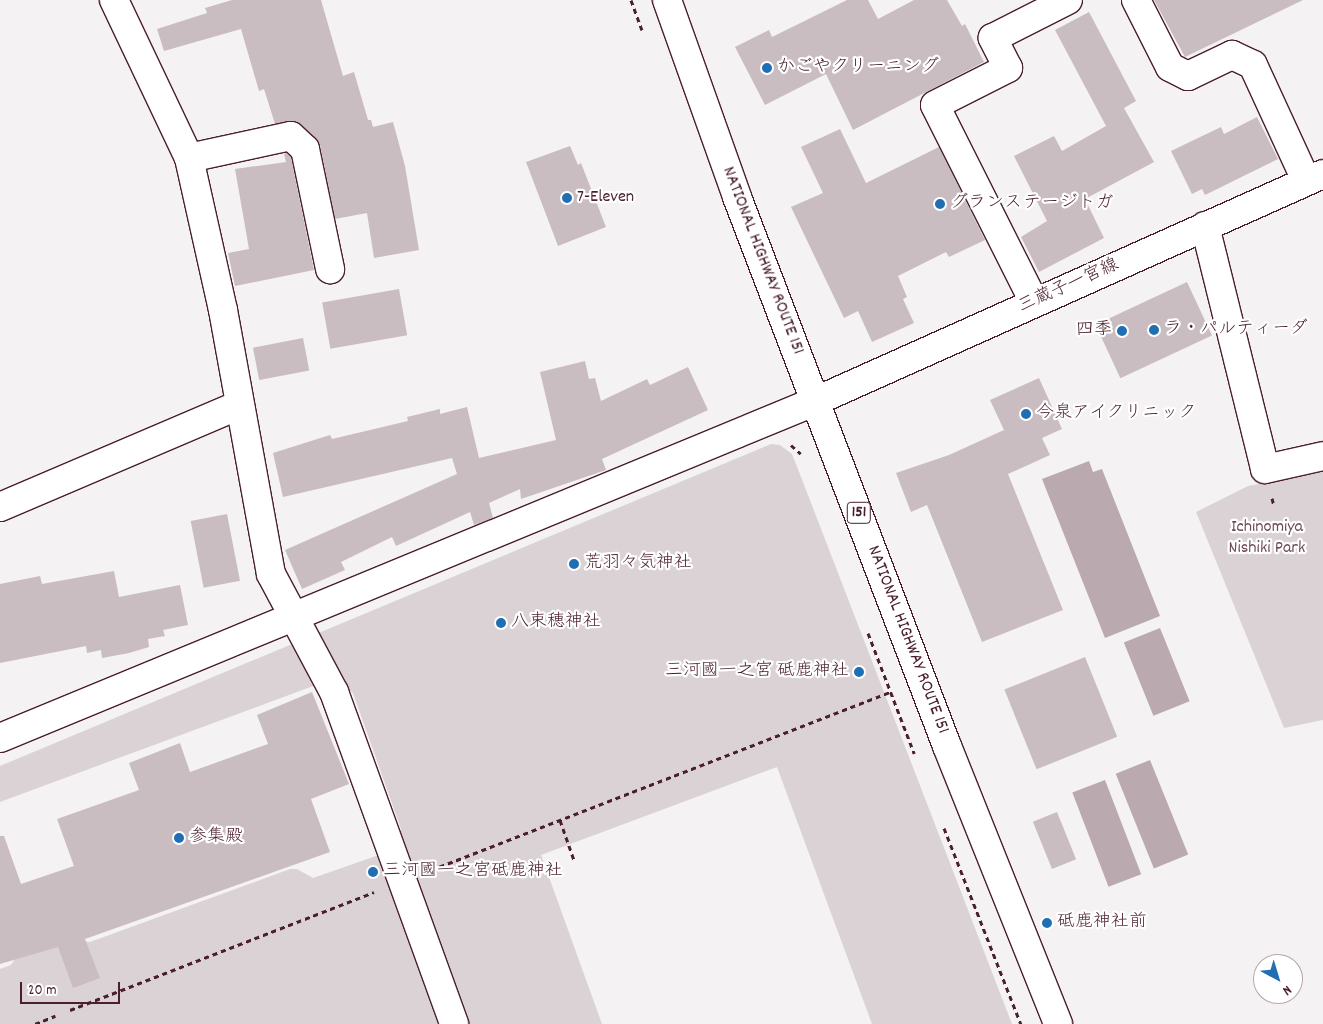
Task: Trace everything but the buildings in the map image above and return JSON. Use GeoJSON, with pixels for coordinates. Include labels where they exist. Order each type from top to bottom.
{"type":"FeatureCollection","features":[{"type":"Feature","properties":{"kind":"main road"},"geometry":{"type":"LineString","coordinates":[[114,0],[189,158],[223,310],[239,405],[272,574],[334,692],[454,1024]]}},
{"type":"Feature","properties":{"kind":"main road","name":"NATIONAL HIGHWAY ROUTE 151"},"geometry":{"type":"LineString","coordinates":[[667,0],[737,197],[947,746],[1058,1024]]}},
{"type":"Feature","properties":{"kind":"main road"},"geometry":{"type":"LineString","coordinates":[[1034,302],[935,105],[1008,68],[992,38],[1068,0]]}},
{"type":"Feature","properties":{"kind":"main road"},"geometry":{"type":"LineString","coordinates":[[1136,0],[1170,67],[1188,76],[1232,55],[1254,66],[1315,177]]}},
{"type":"Feature","properties":{"kind":"main road"},"geometry":{"type":"LineString","coordinates":[[189,158],[291,136],[305,149],[330,269]]}},
{"type":"Feature","properties":{"kind":"main road","name":"三蔵子一宮線"},"geometry":{"type":"LineString","coordinates":[[0,738],[294,616],[650,472],[816,401],[1315,177]]}},
{"type":"Feature","properties":{"kind":"main road"},"geometry":{"type":"LineString","coordinates":[[1205,226],[1265,469],[1323,456]]}},
{"type":"Feature","properties":{"kind":"main road"},"geometry":{"type":"LineString","coordinates":[[0,507],[239,405]]}},
{"type":"Feature","properties":{"kind":"path"},"geometry":{"type":"LineString","coordinates":[[70,1010],[890,692]]}},
{"type":"Feature","properties":{"kind":"path"},"geometry":{"type":"LineString","coordinates":[[560,820],[574,860]]}},
{"type":"Feature","properties":{"kind":"path"},"geometry":{"type":"LineString","coordinates":[[35,1024],[54,1016]]}},
{"type":"Feature","properties":{"kind":"green space"},"geometry":{"type":"Polygon","coordinates":[[[771,444],[780,445],[792,454],[1012,1024],[872,1024],[777,767],[541,855],[602,1024],[0,1024],[0,969],[11,965],[16,957],[81,941],[90,942],[290,869],[297,869],[313,878],[393,850],[401,829],[353,693],[332,679],[0,802],[0,766],[771,444]]]}},
{"type":"Feature","properties":{"kind":"green space","name":"Ichinomiya Nishiki Park"},"geometry":{"type":"Polygon","coordinates":[[[1323,472],[1323,720],[1284,728],[1196,512],[1248,486],[1323,472]]]}},
{"type":"Feature","properties":{"kind":"shaded area"},"geometry":{"type":"Polygon","coordinates":[[[1089,461],[1093,472],[1102,469],[1160,616],[1105,638],[1042,479],[1089,461]]]}},
{"type":"Feature","properties":{"kind":"shaded area"},"geometry":{"type":"Polygon","coordinates":[[[1160,628],[1190,701],[1153,716],[1124,643],[1160,628]]]}},
{"type":"Feature","properties":{"kind":"shaded area"},"geometry":{"type":"Polygon","coordinates":[[[1150,760],[1188,855],[1154,868],[1116,774],[1150,760]]]}},
{"type":"Feature","properties":{"kind":"shaded area"},"geometry":{"type":"Polygon","coordinates":[[[1105,780],[1141,874],[1109,887],[1072,793],[1105,780]]]}},
{"type":"Feature","properties":{"kind":"place","name":"かごやクリーニング"},"geometry":{"type":"Point","coordinates":[767,68]}},
{"type":"Feature","properties":{"kind":"place","name":"7-Eleven"},"geometry":{"type":"Point","coordinates":[567,198]}},
{"type":"Feature","properties":{"kind":"place","name":"グランステージトガ"},"geometry":{"type":"Point","coordinates":[940,204]}},
{"type":"Feature","properties":{"kind":"place","name":"ラ・パルティーダ"},"geometry":{"type":"Point","coordinates":[1154,330]}},
{"type":"Feature","properties":{"kind":"place","name":"四季"},"geometry":{"type":"Point","coordinates":[1122,331]}},
{"type":"Feature","properties":{"kind":"place","name":"今泉アイクリニック"},"geometry":{"type":"Point","coordinates":[1026,414]}},
{"type":"Feature","properties":{"kind":"place","name":"荒羽々気神社"},"geometry":{"type":"Point","coordinates":[574,564]}},
{"type":"Feature","properties":{"kind":"place","name":"八束穂神社"},"geometry":{"type":"Point","coordinates":[501,623]}},
{"type":"Feature","properties":{"kind":"place","name":"三河國一之宮 砥鹿神社"},"geometry":{"type":"Point","coordinates":[859,672]}},
{"type":"Feature","properties":{"kind":"place","name":"参集殿"},"geometry":{"type":"Point","coordinates":[179,838]}},
{"type":"Feature","properties":{"kind":"place","name":"三河國一之宮砥鹿神社"},"geometry":{"type":"Point","coordinates":[373,872]}},
{"type":"Feature","properties":{"kind":"place","name":"砥鹿神社前"},"geometry":{"type":"Point","coordinates":[1047,923]}}]}
